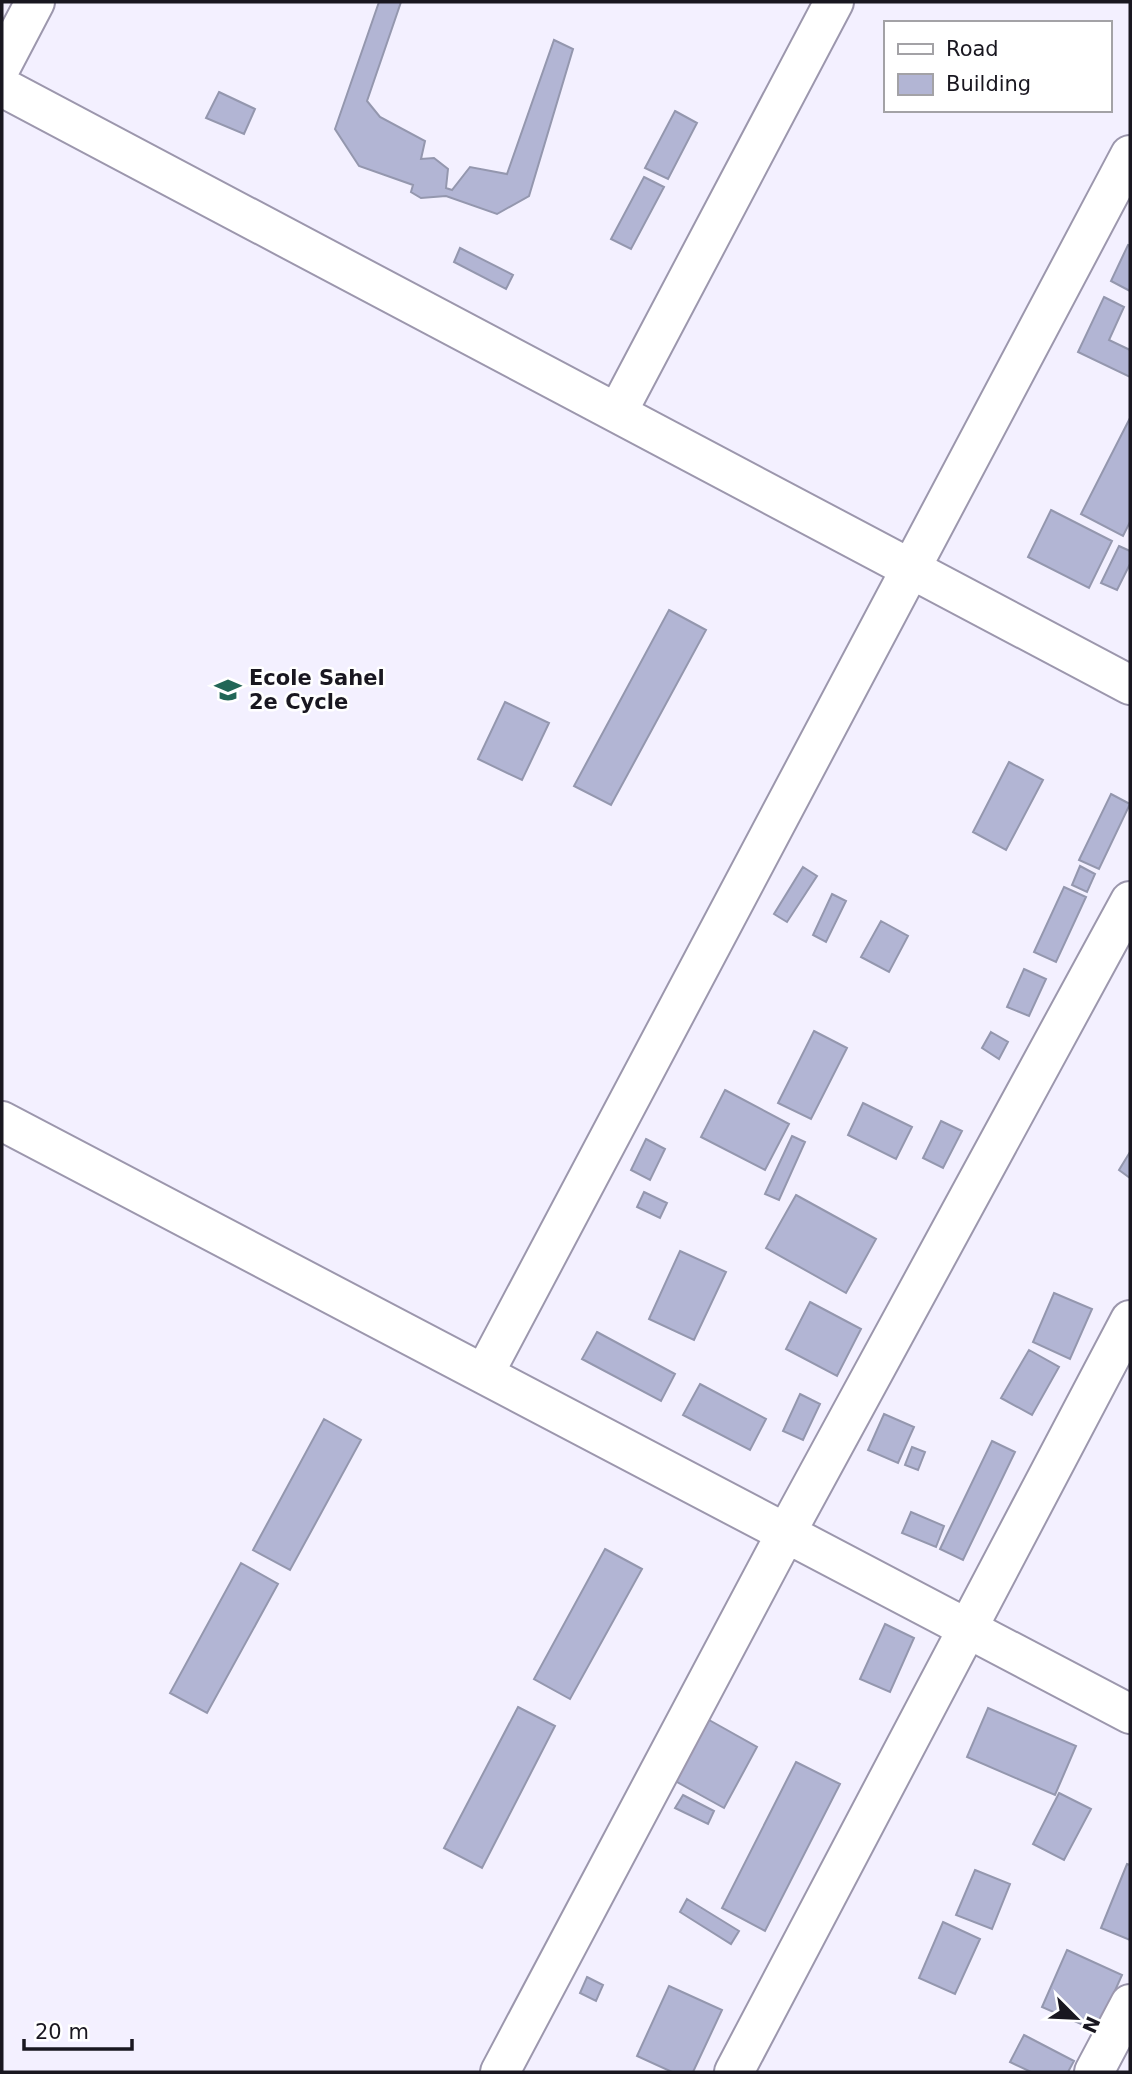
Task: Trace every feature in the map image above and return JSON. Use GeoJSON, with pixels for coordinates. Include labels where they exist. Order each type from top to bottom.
{"type":"FeatureCollection","features":[{"type":"Feature","properties":{"kind":"street"},"geometry":{"type":"LineString","coordinates":[[2,65],[35,2]]}},
{"type":"Feature","properties":{"kind":"street"},"geometry":{"type":"LineString","coordinates":[[618,413],[834,2]]}},
{"type":"Feature","properties":{"kind":"street"},"geometry":{"type":"LineString","coordinates":[[2,87],[1130,685]]}},
{"type":"Feature","properties":{"kind":"street"},"geometry":{"type":"LineString","coordinates":[[484,1374],[1130,155]]}},
{"type":"Feature","properties":{"kind":"street"},"geometry":{"type":"LineString","coordinates":[[500,2072],[786,1533],[1130,901]]}},
{"type":"Feature","properties":{"kind":"street"},"geometry":{"type":"LineString","coordinates":[[2,1121],[1130,1714]]}},
{"type":"Feature","properties":{"kind":"street"},"geometry":{"type":"LineString","coordinates":[[734,2072],[1130,1320]]}},
{"type":"Feature","properties":{"kind":"street"},"geometry":{"type":"LineString","coordinates":[[1094,2072],[1130,2004]]}},
{"type":"Feature","properties":{"kind":"building"},"geometry":{"type":"Polygon","coordinates":[[[379,2],[401,2],[367,101],[380,117],[425,141],[421,159],[434,158],[448,169],[446,188],[452,190],[470,167],[507,174],[554,40],[573,49],[529,196],[497,214],[446,196],[421,198],[411,192],[413,185],[359,166],[335,129],[379,2]]]}},
{"type":"Feature","properties":{"kind":"building"},"geometry":{"type":"Polygon","coordinates":[[[219,92],[255,109],[244,134],[206,118],[219,92]]]}},
{"type":"Feature","properties":{"kind":"building"},"geometry":{"type":"Polygon","coordinates":[[[675,111],[697,123],[668,179],[645,168],[675,111]]]}},
{"type":"Feature","properties":{"kind":"building"},"geometry":{"type":"Polygon","coordinates":[[[644,177],[664,187],[631,249],[611,239],[644,177]]]}},
{"type":"Feature","properties":{"kind":"building"},"geometry":{"type":"Polygon","coordinates":[[[1128,245],[1130,246],[1130,291],[1111,281],[1128,245]]]}},
{"type":"Feature","properties":{"kind":"building"},"geometry":{"type":"Polygon","coordinates":[[[460,248],[513,275],[506,289],[454,262],[460,248]]]}},
{"type":"Feature","properties":{"kind":"building"},"geometry":{"type":"Polygon","coordinates":[[[1104,297],[1124,307],[1109,340],[1130,350],[1130,377],[1078,352],[1104,297]]]}},
{"type":"Feature","properties":{"kind":"building"},"geometry":{"type":"Polygon","coordinates":[[[1130,418],[1130,522],[1123,536],[1081,514],[1130,418]]]}},
{"type":"Feature","properties":{"kind":"building"},"geometry":{"type":"Polygon","coordinates":[[[1051,510],[1112,541],[1089,588],[1028,557],[1051,510]]]}},
{"type":"Feature","properties":{"kind":"building"},"geometry":{"type":"Polygon","coordinates":[[[1119,546],[1130,551],[1130,564],[1117,590],[1101,583],[1119,546]]]}},
{"type":"Feature","properties":{"kind":"building"},"geometry":{"type":"Polygon","coordinates":[[[669,610],[706,630],[611,805],[574,786],[669,610]]]}},
{"type":"Feature","properties":{"kind":"building"},"geometry":{"type":"Polygon","coordinates":[[[505,702],[549,723],[522,780],[478,759],[505,702]]]}},
{"type":"Feature","properties":{"kind":"building"},"geometry":{"type":"Polygon","coordinates":[[[1009,762],[1043,780],[1006,850],[973,832],[1009,762]]]}},
{"type":"Feature","properties":{"kind":"building"},"geometry":{"type":"Polygon","coordinates":[[[1111,794],[1130,804],[1099,869],[1079,860],[1111,794]]]}},
{"type":"Feature","properties":{"kind":"building"},"geometry":{"type":"Polygon","coordinates":[[[1080,866],[1095,874],[1087,892],[1072,885],[1080,866]]]}},
{"type":"Feature","properties":{"kind":"building"},"geometry":{"type":"Polygon","coordinates":[[[803,867],[817,876],[787,922],[774,914],[803,867]]]}},
{"type":"Feature","properties":{"kind":"building"},"geometry":{"type":"Polygon","coordinates":[[[1064,887],[1086,897],[1056,962],[1034,952],[1064,887]]]}},
{"type":"Feature","properties":{"kind":"building"},"geometry":{"type":"Polygon","coordinates":[[[832,894],[846,901],[826,942],[813,935],[832,894]]]}},
{"type":"Feature","properties":{"kind":"building"},"geometry":{"type":"Polygon","coordinates":[[[881,921],[908,936],[889,972],[861,957],[881,921]]]}},
{"type":"Feature","properties":{"kind":"building"},"geometry":{"type":"Polygon","coordinates":[[[1024,969],[1046,979],[1029,1016],[1007,1007],[1024,969]]]}},
{"type":"Feature","properties":{"kind":"building"},"geometry":{"type":"Polygon","coordinates":[[[814,1031],[847,1048],[811,1119],[778,1103],[814,1031]]]}},
{"type":"Feature","properties":{"kind":"building"},"geometry":{"type":"Polygon","coordinates":[[[991,1032],[1008,1042],[999,1059],[982,1048],[991,1032]]]}},
{"type":"Feature","properties":{"kind":"building"},"geometry":{"type":"Polygon","coordinates":[[[725,1090],[789,1124],[765,1170],[701,1137],[725,1090]]]}},
{"type":"Feature","properties":{"kind":"building"},"geometry":{"type":"Polygon","coordinates":[[[863,1103],[912,1127],[896,1159],[848,1135],[863,1103]]]}},
{"type":"Feature","properties":{"kind":"building"},"geometry":{"type":"Polygon","coordinates":[[[941,1121],[962,1131],[943,1168],[923,1158],[941,1121]]]}},
{"type":"Feature","properties":{"kind":"building"},"geometry":{"type":"Polygon","coordinates":[[[792,1136],[805,1142],[779,1200],[765,1194],[792,1136]]]}},
{"type":"Feature","properties":{"kind":"building"},"geometry":{"type":"Polygon","coordinates":[[[646,1139],[665,1149],[650,1180],[631,1170],[646,1139]]]}},
{"type":"Feature","properties":{"kind":"building"},"geometry":{"type":"Polygon","coordinates":[[[1130,1152],[1130,1178],[1119,1170],[1130,1152]]]}},
{"type":"Feature","properties":{"kind":"building"},"geometry":{"type":"Polygon","coordinates":[[[644,1192],[667,1203],[660,1218],[637,1207],[644,1192]]]}},
{"type":"Feature","properties":{"kind":"building"},"geometry":{"type":"Polygon","coordinates":[[[796,1195],[876,1239],[846,1293],[766,1248],[796,1195]]]}},
{"type":"Feature","properties":{"kind":"building"},"geometry":{"type":"Polygon","coordinates":[[[680,1251],[726,1272],[694,1340],[649,1319],[680,1251]]]}},
{"type":"Feature","properties":{"kind":"building"},"geometry":{"type":"Polygon","coordinates":[[[1054,1293],[1092,1309],[1070,1359],[1033,1342],[1054,1293]]]}},
{"type":"Feature","properties":{"kind":"building"},"geometry":{"type":"Polygon","coordinates":[[[810,1302],[861,1329],[837,1376],[786,1349],[810,1302]]]}},
{"type":"Feature","properties":{"kind":"building"},"geometry":{"type":"Polygon","coordinates":[[[597,1332],[675,1374],[661,1401],[582,1359],[597,1332]]]}},
{"type":"Feature","properties":{"kind":"building"},"geometry":{"type":"Polygon","coordinates":[[[1029,1350],[1059,1367],[1032,1415],[1001,1398],[1029,1350]]]}},
{"type":"Feature","properties":{"kind":"building"},"geometry":{"type":"Polygon","coordinates":[[[700,1384],[766,1419],[750,1450],[683,1415],[700,1384]]]}},
{"type":"Feature","properties":{"kind":"building"},"geometry":{"type":"Polygon","coordinates":[[[800,1394],[820,1404],[803,1440],[783,1431],[800,1394]]]}},
{"type":"Feature","properties":{"kind":"building"},"geometry":{"type":"Polygon","coordinates":[[[884,1414],[914,1427],[898,1463],[868,1450],[884,1414]]]}},
{"type":"Feature","properties":{"kind":"building"},"geometry":{"type":"Polygon","coordinates":[[[324,1419],[361,1440],[290,1570],[253,1550],[324,1419]]]}},
{"type":"Feature","properties":{"kind":"building"},"geometry":{"type":"Polygon","coordinates":[[[992,1441],[1015,1452],[963,1560],[940,1549],[992,1441]]]}},
{"type":"Feature","properties":{"kind":"building"},"geometry":{"type":"Polygon","coordinates":[[[912,1447],[925,1452],[918,1470],[905,1465],[912,1447]]]}},
{"type":"Feature","properties":{"kind":"building"},"geometry":{"type":"Polygon","coordinates":[[[911,1512],[944,1526],[936,1547],[902,1533],[911,1512]]]}},
{"type":"Feature","properties":{"kind":"building"},"geometry":{"type":"Polygon","coordinates":[[[605,1549],[642,1569],[570,1699],[534,1679],[605,1549]]]}},
{"type":"Feature","properties":{"kind":"building"},"geometry":{"type":"Polygon","coordinates":[[[241,1563],[278,1584],[207,1713],[170,1693],[241,1563]]]}},
{"type":"Feature","properties":{"kind":"building"},"geometry":{"type":"Polygon","coordinates":[[[885,1624],[914,1638],[890,1692],[860,1679],[885,1624]]]}},
{"type":"Feature","properties":{"kind":"building"},"geometry":{"type":"Polygon","coordinates":[[[518,1707],[555,1726],[482,1868],[444,1848],[518,1707]]]}},
{"type":"Feature","properties":{"kind":"building"},"geometry":{"type":"Polygon","coordinates":[[[988,1708],[1076,1746],[1055,1795],[967,1757],[988,1708]]]}},
{"type":"Feature","properties":{"kind":"building"},"geometry":{"type":"Polygon","coordinates":[[[702,1716],[757,1747],[724,1808],[668,1777],[702,1716]]]}},
{"type":"Feature","properties":{"kind":"building"},"geometry":{"type":"Polygon","coordinates":[[[796,1762],[840,1784],[765,1931],[722,1908],[796,1762]]]}},
{"type":"Feature","properties":{"kind":"building"},"geometry":{"type":"Polygon","coordinates":[[[1059,1793],[1091,1809],[1064,1860],[1033,1844],[1059,1793]]]}},
{"type":"Feature","properties":{"kind":"building"},"geometry":{"type":"Polygon","coordinates":[[[683,1795],[714,1811],[708,1824],[675,1808],[683,1795]]]}},
{"type":"Feature","properties":{"kind":"building"},"geometry":{"type":"Polygon","coordinates":[[[1127,1864],[1130,1865],[1130,1940],[1101,1928],[1127,1864]]]}},
{"type":"Feature","properties":{"kind":"building"},"geometry":{"type":"Polygon","coordinates":[[[975,1870],[1010,1884],[992,1929],[956,1915],[975,1870]]]}},
{"type":"Feature","properties":{"kind":"building"},"geometry":{"type":"Polygon","coordinates":[[[687,1899],[739,1931],[731,1944],[680,1912],[687,1899]]]}},
{"type":"Feature","properties":{"kind":"building"},"geometry":{"type":"Polygon","coordinates":[[[943,1922],[980,1939],[955,1994],[919,1978],[943,1922]]]}},
{"type":"Feature","properties":{"kind":"building"},"geometry":{"type":"Polygon","coordinates":[[[1067,1950],[1122,1975],[1097,2031],[1042,2007],[1067,1950]]]}},
{"type":"Feature","properties":{"kind":"building"},"geometry":{"type":"Polygon","coordinates":[[[587,1977],[603,1985],[596,2001],[580,1993],[587,1977]]]}},
{"type":"Feature","properties":{"kind":"building"},"geometry":{"type":"Polygon","coordinates":[[[669,1986],[722,2010],[693,2072],[672,2072],[637,2056],[669,1986]]]}},
{"type":"Feature","properties":{"kind":"building"},"geometry":{"type":"Polygon","coordinates":[[[1024,2035],[1074,2061],[1068,2072],[1031,2072],[1010,2062],[1024,2035]]]}},
{"type":"Feature","properties":{"kind":"place","name":"Ecole Sahel 2e Cycle"},"geometry":{"type":"Point","coordinates":[228,690]}}]}
